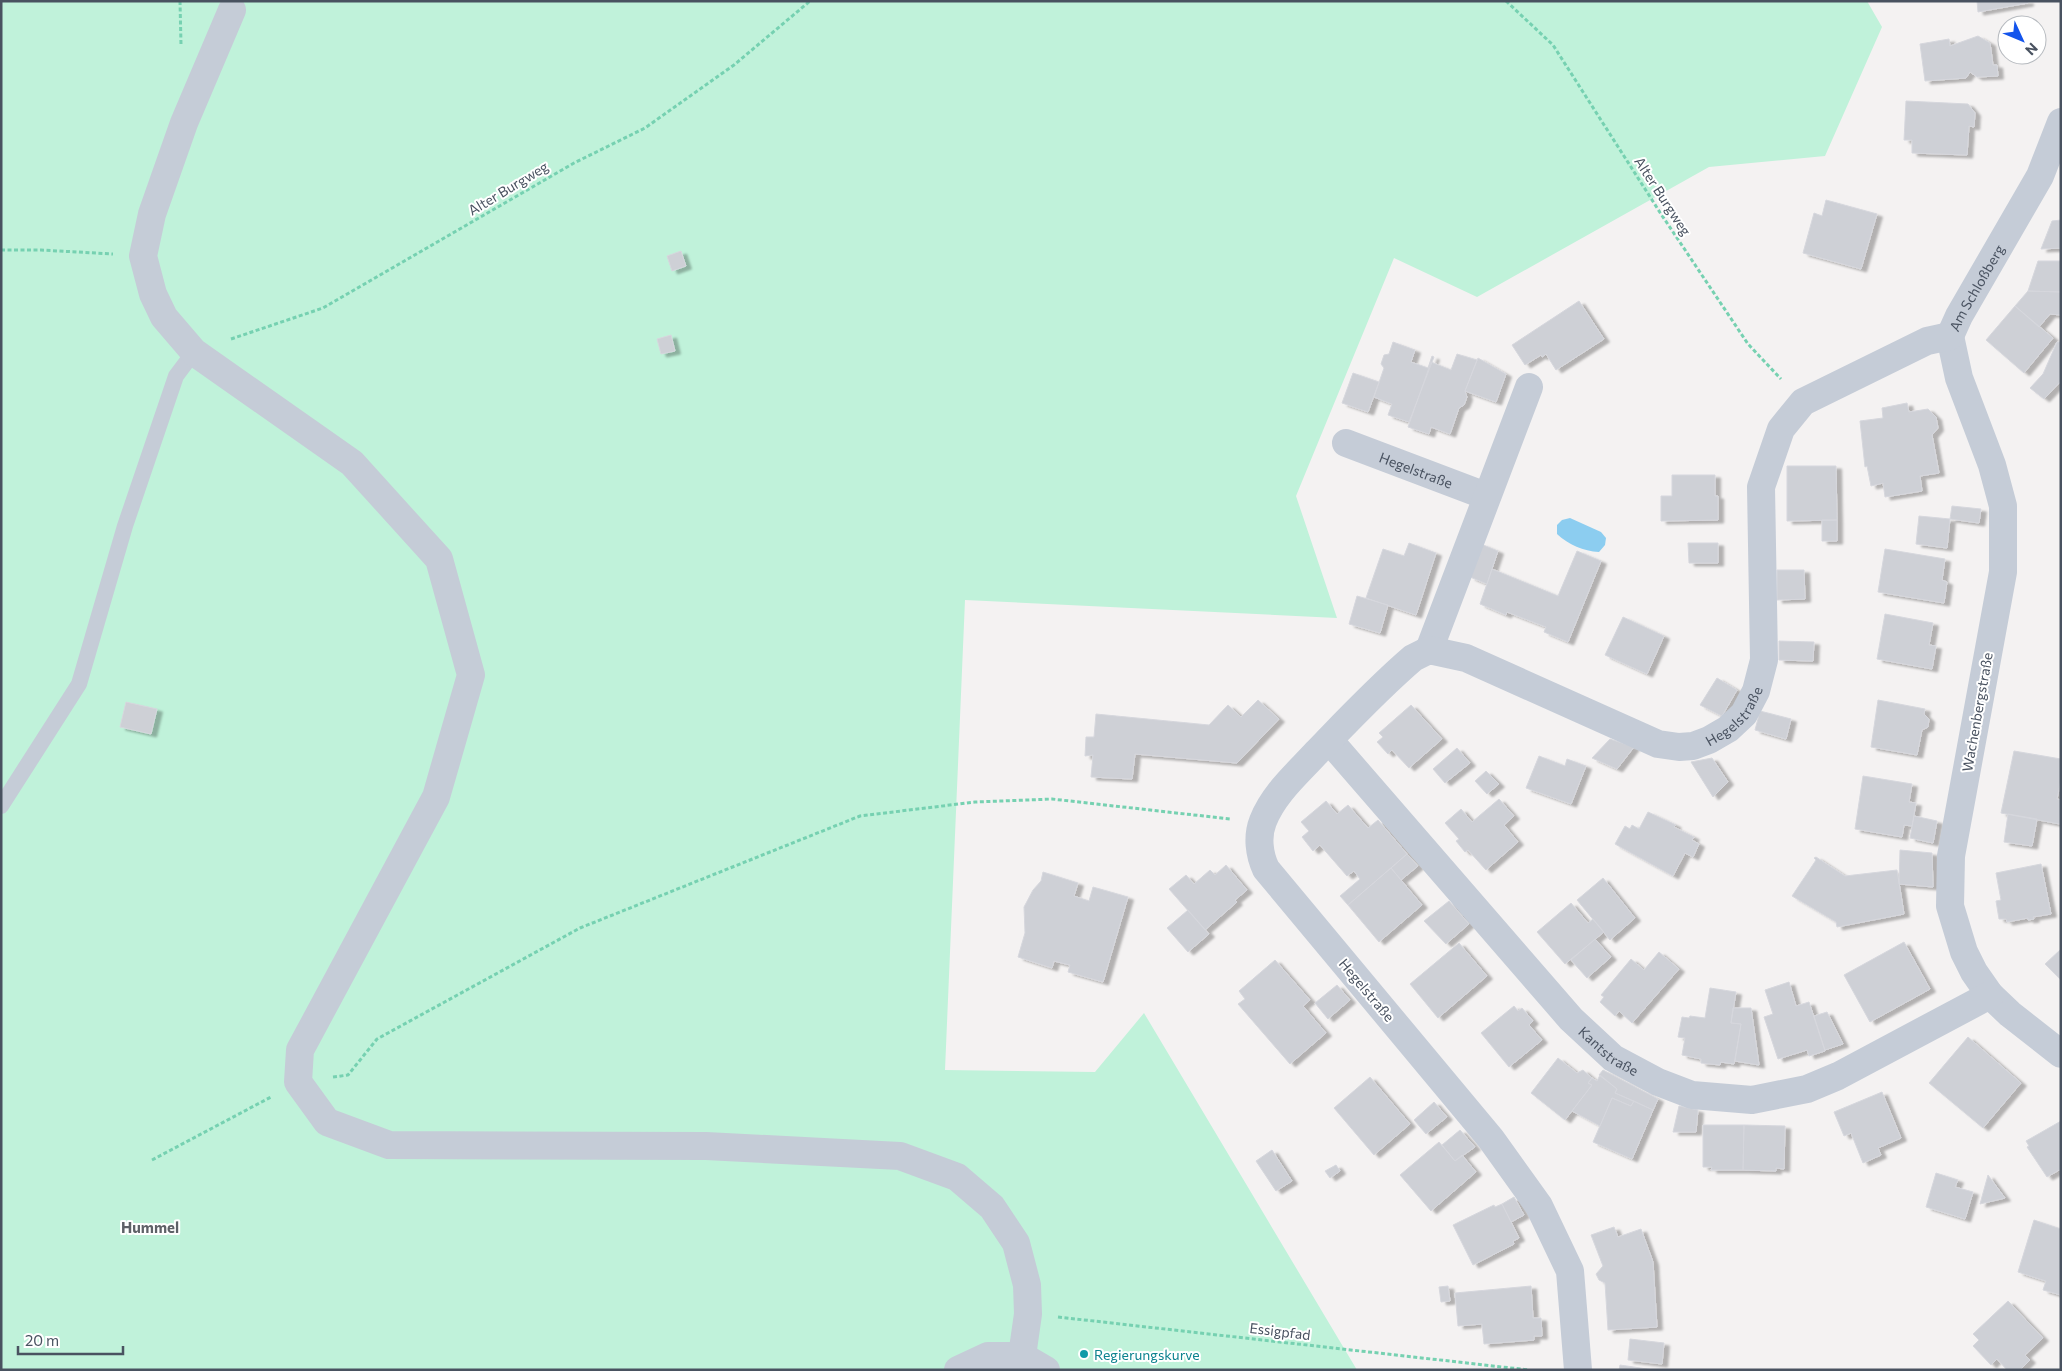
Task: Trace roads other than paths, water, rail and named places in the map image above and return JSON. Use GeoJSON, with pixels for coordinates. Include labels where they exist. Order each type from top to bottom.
{"type":"FeatureCollection","features":[{"type":"Feature","properties":{"kind":"street"},"geometry":{"type":"LineString","coordinates":[[233,4],[184,123],[152,214],[143,256],[153,294],[164,317],[194,352],[352,463],[439,558],[471,675],[436,797],[300,1050],[298,1082],[328,1122],[389,1145],[706,1146],[900,1156],[957,1177],[992,1207],[1016,1243],[1027,1285],[1028,1314],[1024,1348]]}},
{"type":"Feature","properties":{"kind":"street","name":"Am Schloßberg"},"geometry":{"type":"LineString","coordinates":[[1803,402],[1927,341],[1950,336],[1959,316],[2040,176],[2061,122]]}},
{"type":"Feature","properties":{"kind":"street","name":"Wachenbergstraße"},"geometry":{"type":"LineString","coordinates":[[1950,336],[1960,378],[1992,465],[2003,506],[2003,572],[1950,856],[1950,906],[1959,940],[1974,972],[1990,995],[2010,1014],[2061,1054]]}},
{"type":"Feature","properties":{"kind":"street"},"geometry":{"type":"LineString","coordinates":[[1429,650],[1529,387]]}},
{"type":"Feature","properties":{"kind":"street","name":"Hegelstraße"},"geometry":{"type":"LineString","coordinates":[[1578,1370],[1570,1271],[1539,1206],[1491,1139],[1266,869],[1260,857],[1259,842],[1262,822],[1270,806],[1284,788],[1329,740],[1413,658],[1429,650],[1466,658],[1658,744],[1679,747],[1693,746],[1709,740],[1728,729],[1744,714],[1756,691],[1764,660],[1761,487],[1781,429],[1803,402]]}},
{"type":"Feature","properties":{"kind":"street","name":"Hegelstraße"},"geometry":{"type":"LineString","coordinates":[[1346,443],[1486,496]]}},
{"type":"Feature","properties":{"kind":"street","name":"Kantstraße"},"geometry":{"type":"LineString","coordinates":[[1329,740],[1571,1019],[1613,1058],[1658,1082],[1692,1094],[1752,1100],[1807,1089],[1838,1076],[1990,995]]}},
{"type":"Feature","properties":{"kind":"street"},"geometry":{"type":"LineString","coordinates":[[958,1370],[988,1356],[1024,1348]]}},
{"type":"Feature","properties":{"kind":"street"},"geometry":{"type":"LineString","coordinates":[[1024,1348],[1046,1370]]}},
{"type":"Feature","properties":{"kind":"lane"},"geometry":{"type":"LineString","coordinates":[[1,806],[79,684],[125,526],[172,386],[176,376],[194,352]]}},
{"type":"Feature","properties":{"kind":"water"},"geometry":{"type":"Polygon","coordinates":[[[1570,518],[1601,532],[1606,538],[1605,545],[1599,552],[1576,547],[1557,534],[1557,525],[1562,520],[1570,518]]]}},
{"type":"Feature","properties":{"kind":"place","name":"Regierungskurve"},"geometry":{"type":"Point","coordinates":[1084,1354]}},
{"type":"Feature","properties":{"kind":"district","name":"Hummel"},"geometry":{"type":"Point","coordinates":[150,1227]}}]}
